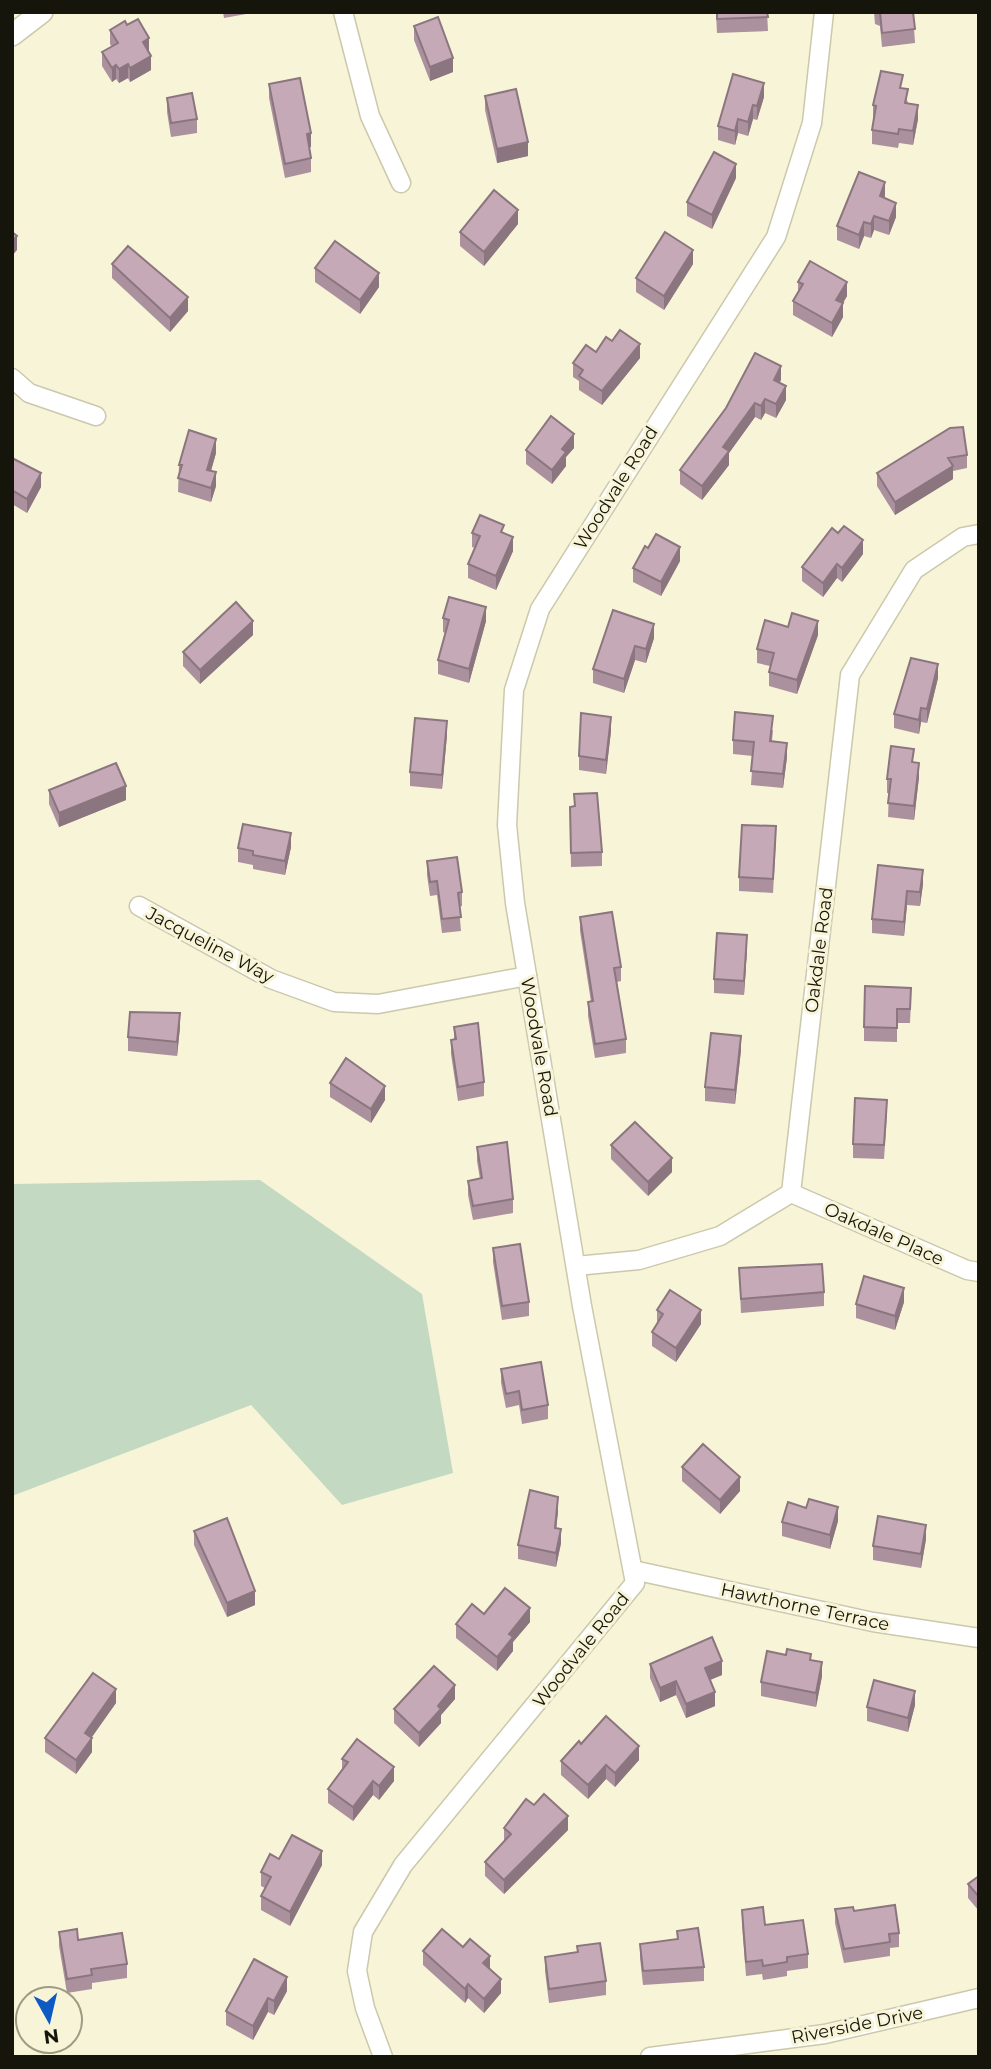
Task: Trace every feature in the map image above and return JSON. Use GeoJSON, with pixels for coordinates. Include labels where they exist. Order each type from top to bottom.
{"type":"FeatureCollection","features":[{"type":"Feature","properties":{"kind":"street"},"geometry":{"type":"LineString","coordinates":[[12,35],[42,12]]}},
{"type":"Feature","properties":{"kind":"street"},"geometry":{"type":"LineString","coordinates":[[343,12],[370,116],[401,183]]}},
{"type":"Feature","properties":{"kind":"street","name":"Woodvale Road"},"geometry":{"type":"LineString","coordinates":[[383,2057],[365,2008],[357,1972],[363,1932],[403,1865],[635,1583],[576,1266],[527,976],[507,825],[514,690],[540,609],[776,237],[812,123],[824,12]]}},
{"type":"Feature","properties":{"kind":"street"},"geometry":{"type":"LineString","coordinates":[[12,378],[30,393],[96,416]]}},
{"type":"Feature","properties":{"kind":"street","name":"Oakdale Road"},"geometry":{"type":"LineString","coordinates":[[791,1193],[850,674],[914,570],[963,537],[979,534]]}},
{"type":"Feature","properties":{"kind":"street","name":"Jacqueline Way"},"geometry":{"type":"LineString","coordinates":[[139,906],[271,979],[334,1002],[379,1004],[527,976]]}},
{"type":"Feature","properties":{"kind":"street"},"geometry":{"type":"LineString","coordinates":[[576,1266],[639,1260],[720,1236],[791,1193]]}},
{"type":"Feature","properties":{"kind":"street","name":"Oakdale Place"},"geometry":{"type":"LineString","coordinates":[[791,1193],[967,1270],[979,1272]]}},
{"type":"Feature","properties":{"kind":"street","name":"Hawthorne Terrace"},"geometry":{"type":"LineString","coordinates":[[632,1570],[873,1622],[979,1638]]}},
{"type":"Feature","properties":{"kind":"street","name":"Riverside Drive"},"geometry":{"type":"LineString","coordinates":[[650,2057],[825,2034],[979,1998]]}},
{"type":"Feature","properties":{"kind":"green space"},"geometry":{"type":"Polygon","coordinates":[[[260,1180],[422,1294],[453,1473],[342,1505],[251,1405],[12,1496],[12,1184],[260,1180]]]}},
{"type":"Feature","properties":{"kind":"building"},"geometry":{"type":"Polygon","coordinates":[[[717,12],[767,12],[768,17],[717,19],[717,12]]]}},
{"type":"Feature","properties":{"kind":"building"},"geometry":{"type":"Polygon","coordinates":[[[880,12],[913,12],[915,29],[882,33],[880,12]]]}},
{"type":"Feature","properties":{"kind":"building"},"geometry":{"type":"Polygon","coordinates":[[[438,17],[453,58],[430,67],[414,26],[438,17]]]}},
{"type":"Feature","properties":{"kind":"building"},"geometry":{"type":"Polygon","coordinates":[[[138,19],[149,38],[143,42],[151,56],[130,68],[128,64],[119,69],[116,65],[112,68],[102,52],[118,43],[110,30],[125,21],[127,25],[138,19]]]}},
{"type":"Feature","properties":{"kind":"building"},"geometry":{"type":"Polygon","coordinates":[[[881,71],[903,75],[900,88],[908,89],[905,103],[918,105],[913,131],[899,129],[898,134],[872,130],[876,106],[873,105],[881,71]]]}},
{"type":"Feature","properties":{"kind":"building"},"geometry":{"type":"Polygon","coordinates":[[[733,74],[764,83],[757,106],[753,105],[748,122],[738,119],[735,131],[718,126],[733,74]]]}},
{"type":"Feature","properties":{"kind":"building"},"geometry":{"type":"Polygon","coordinates":[[[300,78],[311,133],[307,134],[311,158],[285,164],[269,84],[300,78]]]}},
{"type":"Feature","properties":{"kind":"building"},"geometry":{"type":"Polygon","coordinates":[[[516,89],[528,142],[497,149],[485,96],[516,89]]]}},
{"type":"Feature","properties":{"kind":"building"},"geometry":{"type":"Polygon","coordinates":[[[192,93],[197,119],[171,123],[167,98],[192,93]]]}},
{"type":"Feature","properties":{"kind":"building"},"geometry":{"type":"Polygon","coordinates":[[[714,152],[736,164],[712,215],[687,202],[714,152]]]}},
{"type":"Feature","properties":{"kind":"building"},"geometry":{"type":"Polygon","coordinates":[[[859,172],[885,182],[880,196],[896,203],[889,221],[874,216],[871,224],[864,222],[859,235],[837,226],[859,172]]]}},
{"type":"Feature","properties":{"kind":"building"},"geometry":{"type":"Polygon","coordinates":[[[494,190],[518,210],[484,252],[460,232],[494,190]]]}},
{"type":"Feature","properties":{"kind":"building"},"geometry":{"type":"Polygon","coordinates":[[[665,232],[693,250],[664,296],[636,278],[665,232]]]}},
{"type":"Feature","properties":{"kind":"building"},"geometry":{"type":"Polygon","coordinates":[[[335,241],[379,273],[360,300],[315,268],[335,241]]]}},
{"type":"Feature","properties":{"kind":"building"},"geometry":{"type":"Polygon","coordinates":[[[128,246],[188,297],[170,318],[112,264],[128,246]]]}},
{"type":"Feature","properties":{"kind":"building"},"geometry":{"type":"Polygon","coordinates":[[[810,261],[847,282],[836,300],[843,303],[832,323],[793,301],[803,284],[798,282],[810,261]]]}},
{"type":"Feature","properties":{"kind":"building"},"geometry":{"type":"Polygon","coordinates":[[[620,330],[640,344],[602,391],[579,376],[583,370],[573,363],[586,345],[596,352],[606,337],[612,341],[620,330]]]}},
{"type":"Feature","properties":{"kind":"building"},"geometry":{"type":"Polygon","coordinates":[[[755,353],[781,366],[774,380],[786,386],[776,404],[765,399],[761,406],[755,403],[723,447],[729,451],[702,486],[680,470],[726,408],[755,353]]]}},
{"type":"Feature","properties":{"kind":"building"},"geometry":{"type":"Polygon","coordinates":[[[551,416],[574,434],[562,449],[566,452],[552,470],[526,450],[551,416]]]}},
{"type":"Feature","properties":{"kind":"building"},"geometry":{"type":"Polygon","coordinates":[[[963,427],[967,455],[948,458],[953,466],[895,502],[877,473],[950,428],[963,427]]]}},
{"type":"Feature","properties":{"kind":"building"},"geometry":{"type":"Polygon","coordinates":[[[189,430],[216,439],[207,470],[216,472],[211,488],[178,478],[189,430]]]}},
{"type":"Feature","properties":{"kind":"building"},"geometry":{"type":"Polygon","coordinates":[[[12,458],[41,473],[27,499],[12,490],[12,458]]]}},
{"type":"Feature","properties":{"kind":"building"},"geometry":{"type":"Polygon","coordinates":[[[480,515],[504,525],[501,532],[513,537],[496,576],[468,564],[480,536],[472,533],[480,515]]]}},
{"type":"Feature","properties":{"kind":"building"},"geometry":{"type":"Polygon","coordinates":[[[844,526],[863,540],[842,568],[837,564],[823,583],[802,567],[832,528],[838,533],[844,526]]]}},
{"type":"Feature","properties":{"kind":"building"},"geometry":{"type":"Polygon","coordinates":[[[656,534],[680,547],[661,582],[633,568],[645,546],[648,548],[656,534]]]}},
{"type":"Feature","properties":{"kind":"building"},"geometry":{"type":"Polygon","coordinates":[[[449,597],[486,607],[469,669],[438,660],[449,620],[443,618],[449,597]]]}},
{"type":"Feature","properties":{"kind":"building"},"geometry":{"type":"Polygon","coordinates":[[[236,602],[253,621],[200,670],[183,652],[236,602]]]}},
{"type":"Feature","properties":{"kind":"building"},"geometry":{"type":"Polygon","coordinates":[[[613,610],[654,624],[646,649],[635,646],[624,679],[593,669],[613,610]]]}},
{"type":"Feature","properties":{"kind":"building"},"geometry":{"type":"Polygon","coordinates":[[[792,613],[818,621],[797,680],[769,672],[774,653],[757,649],[765,620],[788,627],[792,613]]]}},
{"type":"Feature","properties":{"kind":"building"},"geometry":{"type":"Polygon","coordinates":[[[911,658],[938,664],[927,709],[921,708],[919,720],[894,714],[911,658]]]}},
{"type":"Feature","properties":{"kind":"building"},"geometry":{"type":"Polygon","coordinates":[[[735,712],[773,716],[770,741],[787,743],[783,774],[751,771],[754,742],[733,740],[735,712]]]}},
{"type":"Feature","properties":{"kind":"building"},"geometry":{"type":"Polygon","coordinates":[[[581,713],[611,717],[606,760],[579,756],[581,713]]]}},
{"type":"Feature","properties":{"kind":"building"},"geometry":{"type":"Polygon","coordinates":[[[415,718],[447,721],[442,775],[410,772],[415,718]]]}},
{"type":"Feature","properties":{"kind":"building"},"geometry":{"type":"Polygon","coordinates":[[[891,746],[914,749],[912,762],[919,763],[914,806],[888,803],[891,779],[887,779],[891,746]]]}},
{"type":"Feature","properties":{"kind":"building"},"geometry":{"type":"Polygon","coordinates":[[[116,763],[126,786],[59,813],[49,790],[116,763]]]}},
{"type":"Feature","properties":{"kind":"building"},"geometry":{"type":"Polygon","coordinates":[[[597,793],[602,852],[571,853],[570,807],[575,806],[574,794],[597,793]]]}},
{"type":"Feature","properties":{"kind":"building"},"geometry":{"type":"Polygon","coordinates":[[[243,824],[291,833],[285,861],[253,855],[253,851],[238,848],[243,824]]]}},
{"type":"Feature","properties":{"kind":"building"},"geometry":{"type":"Polygon","coordinates":[[[742,825],[776,826],[773,879],[739,877],[742,825]]]}},
{"type":"Feature","properties":{"kind":"building"},"geometry":{"type":"Polygon","coordinates":[[[457,857],[462,892],[458,893],[461,917],[442,919],[437,881],[430,882],[427,861],[457,857]]]}},
{"type":"Feature","properties":{"kind":"building"},"geometry":{"type":"Polygon","coordinates":[[[878,865],[923,870],[920,892],[907,891],[904,922],[872,919],[878,865]]]}},
{"type":"Feature","properties":{"kind":"building"},"geometry":{"type":"Polygon","coordinates":[[[612,912],[621,967],[614,968],[626,1039],[595,1044],[588,1002],[593,1001],[580,917],[612,912]]]}},
{"type":"Feature","properties":{"kind":"building"},"geometry":{"type":"Polygon","coordinates":[[[717,933],[747,935],[744,981],[714,979],[717,933]]]}},
{"type":"Feature","properties":{"kind":"building"},"geometry":{"type":"Polygon","coordinates":[[[865,986],[911,988],[910,1009],[897,1009],[897,1028],[864,1027],[865,986]]]}},
{"type":"Feature","properties":{"kind":"building"},"geometry":{"type":"Polygon","coordinates":[[[130,1012],[180,1013],[177,1042],[128,1037],[130,1012]]]}},
{"type":"Feature","properties":{"kind":"building"},"geometry":{"type":"Polygon","coordinates":[[[478,1023],[484,1082],[458,1087],[451,1040],[456,1039],[454,1027],[478,1023]]]}},
{"type":"Feature","properties":{"kind":"building"},"geometry":{"type":"Polygon","coordinates":[[[711,1033],[741,1036],[735,1090],[705,1087],[711,1033]]]}},
{"type":"Feature","properties":{"kind":"building"},"geometry":{"type":"Polygon","coordinates":[[[346,1058],[385,1086],[371,1109],[330,1083],[346,1058]]]}},
{"type":"Feature","properties":{"kind":"building"},"geometry":{"type":"Polygon","coordinates":[[[855,1098],[887,1100],[884,1145],[853,1144],[855,1098]]]}},
{"type":"Feature","properties":{"kind":"building"},"geometry":{"type":"Polygon","coordinates":[[[635,1122],[672,1158],[648,1182],[611,1145],[635,1122]]]}},
{"type":"Feature","properties":{"kind":"building"},"geometry":{"type":"Polygon","coordinates":[[[507,1142],[513,1199],[473,1206],[468,1181],[482,1178],[477,1147],[507,1142]]]}},
{"type":"Feature","properties":{"kind":"building"},"geometry":{"type":"Polygon","coordinates":[[[520,1244],[529,1302],[502,1306],[493,1248],[520,1244]]]}},
{"type":"Feature","properties":{"kind":"building"},"geometry":{"type":"Polygon","coordinates":[[[822,1264],[824,1292],[741,1299],[739,1268],[822,1264]]]}},
{"type":"Feature","properties":{"kind":"building"},"geometry":{"type":"Polygon","coordinates":[[[864,1276],[904,1288],[895,1316],[856,1304],[864,1276]]]}},
{"type":"Feature","properties":{"kind":"building"},"geometry":{"type":"Polygon","coordinates":[[[670,1290],[701,1310],[676,1348],[652,1332],[663,1314],[657,1310],[670,1290]]]}},
{"type":"Feature","properties":{"kind":"building"},"geometry":{"type":"Polygon","coordinates":[[[541,1362],[548,1405],[522,1410],[519,1391],[506,1394],[501,1369],[541,1362]]]}},
{"type":"Feature","properties":{"kind":"building"},"geometry":{"type":"Polygon","coordinates":[[[703,1444],[740,1477],[720,1500],[682,1467],[703,1444]]]}},
{"type":"Feature","properties":{"kind":"building"},"geometry":{"type":"Polygon","coordinates":[[[530,1490],[558,1497],[555,1528],[561,1529],[556,1553],[518,1545],[530,1490]]]}},
{"type":"Feature","properties":{"kind":"building"},"geometry":{"type":"Polygon","coordinates":[[[809,1499],[838,1507],[830,1535],[782,1522],[788,1502],[806,1508],[809,1499]]]}},
{"type":"Feature","properties":{"kind":"building"},"geometry":{"type":"Polygon","coordinates":[[[878,1516],[926,1525],[921,1554],[873,1546],[878,1516]]]}},
{"type":"Feature","properties":{"kind":"building"},"geometry":{"type":"Polygon","coordinates":[[[227,1518],[255,1591],[227,1603],[194,1531],[227,1518]]]}},
{"type":"Feature","properties":{"kind":"building"},"geometry":{"type":"Polygon","coordinates":[[[505,1588],[530,1608],[509,1634],[513,1637],[497,1657],[456,1624],[472,1604],[484,1614],[505,1588]]]}},
{"type":"Feature","properties":{"kind":"building"},"geometry":{"type":"Polygon","coordinates":[[[712,1637],[722,1661],[705,1668],[715,1692],[686,1704],[676,1681],[660,1688],[650,1664],[712,1637]]]}},
{"type":"Feature","properties":{"kind":"building"},"geometry":{"type":"Polygon","coordinates":[[[787,1649],[811,1654],[810,1660],[822,1662],[816,1693],[761,1682],[767,1651],[786,1655],[787,1649]]]}},
{"type":"Feature","properties":{"kind":"building"},"geometry":{"type":"Polygon","coordinates":[[[434,1666],[455,1685],[438,1706],[441,1709],[419,1733],[394,1709],[434,1666]]]}},
{"type":"Feature","properties":{"kind":"building"},"geometry":{"type":"Polygon","coordinates":[[[93,1673],[116,1689],[85,1733],[92,1738],[76,1760],[45,1738],[93,1673]]]}},
{"type":"Feature","properties":{"kind":"building"},"geometry":{"type":"Polygon","coordinates":[[[874,1680],[915,1691],[908,1718],[867,1707],[874,1680]]]}},
{"type":"Feature","properties":{"kind":"building"},"geometry":{"type":"Polygon","coordinates":[[[606,1716],[639,1746],[615,1773],[606,1765],[588,1785],[561,1761],[579,1741],[581,1744],[606,1716]]]}},
{"type":"Feature","properties":{"kind":"building"},"geometry":{"type":"Polygon","coordinates":[[[357,1739],[394,1767],[379,1786],[373,1781],[353,1807],[328,1789],[348,1762],[342,1759],[357,1739]]]}},
{"type":"Feature","properties":{"kind":"building"},"geometry":{"type":"Polygon","coordinates":[[[544,1794],[568,1816],[504,1880],[485,1862],[511,1834],[504,1828],[526,1799],[534,1805],[544,1794]]]}},
{"type":"Feature","properties":{"kind":"building"},"geometry":{"type":"Polygon","coordinates":[[[292,1835],[322,1851],[290,1912],[261,1896],[271,1877],[261,1872],[270,1854],[279,1859],[292,1835]]]}},
{"type":"Feature","properties":{"kind":"building"},"geometry":{"type":"Polygon","coordinates":[[[979,1876],[979,1897],[968,1884],[979,1876]]]}},
{"type":"Feature","properties":{"kind":"building"},"geometry":{"type":"Polygon","coordinates":[[[895,1905],[899,1933],[889,1934],[890,1942],[844,1949],[835,1909],[853,1907],[854,1911],[895,1905]]]}},
{"type":"Feature","properties":{"kind":"building"},"geometry":{"type":"Polygon","coordinates":[[[763,1907],[765,1925],[803,1920],[808,1954],[787,1957],[787,1962],[763,1966],[762,1960],[746,1962],[742,1910],[763,1907]]]}},
{"type":"Feature","properties":{"kind":"building"},"geometry":{"type":"Polygon","coordinates":[[[698,1928],[704,1967],[643,1971],[640,1944],[678,1939],[677,1931],[698,1928]]]}},
{"type":"Feature","properties":{"kind":"building"},"geometry":{"type":"Polygon","coordinates":[[[77,1929],[78,1940],[122,1933],[127,1964],[91,1969],[92,1975],[67,1979],[59,1932],[77,1929]]]}},
{"type":"Feature","properties":{"kind":"building"},"geometry":{"type":"Polygon","coordinates":[[[442,1929],[463,1947],[470,1939],[490,1956],[483,1963],[501,1979],[484,1999],[468,1984],[465,1989],[423,1951],[442,1929]]]}},
{"type":"Feature","properties":{"kind":"building"},"geometry":{"type":"Polygon","coordinates":[[[600,1943],[606,1981],[549,1989],[545,1957],[578,1952],[577,1946],[600,1943]]]}},
{"type":"Feature","properties":{"kind":"building"},"geometry":{"type":"Polygon","coordinates":[[[254,1959],[287,1977],[274,2001],[268,1998],[253,2026],[226,2011],[254,1959]]]}}]}
